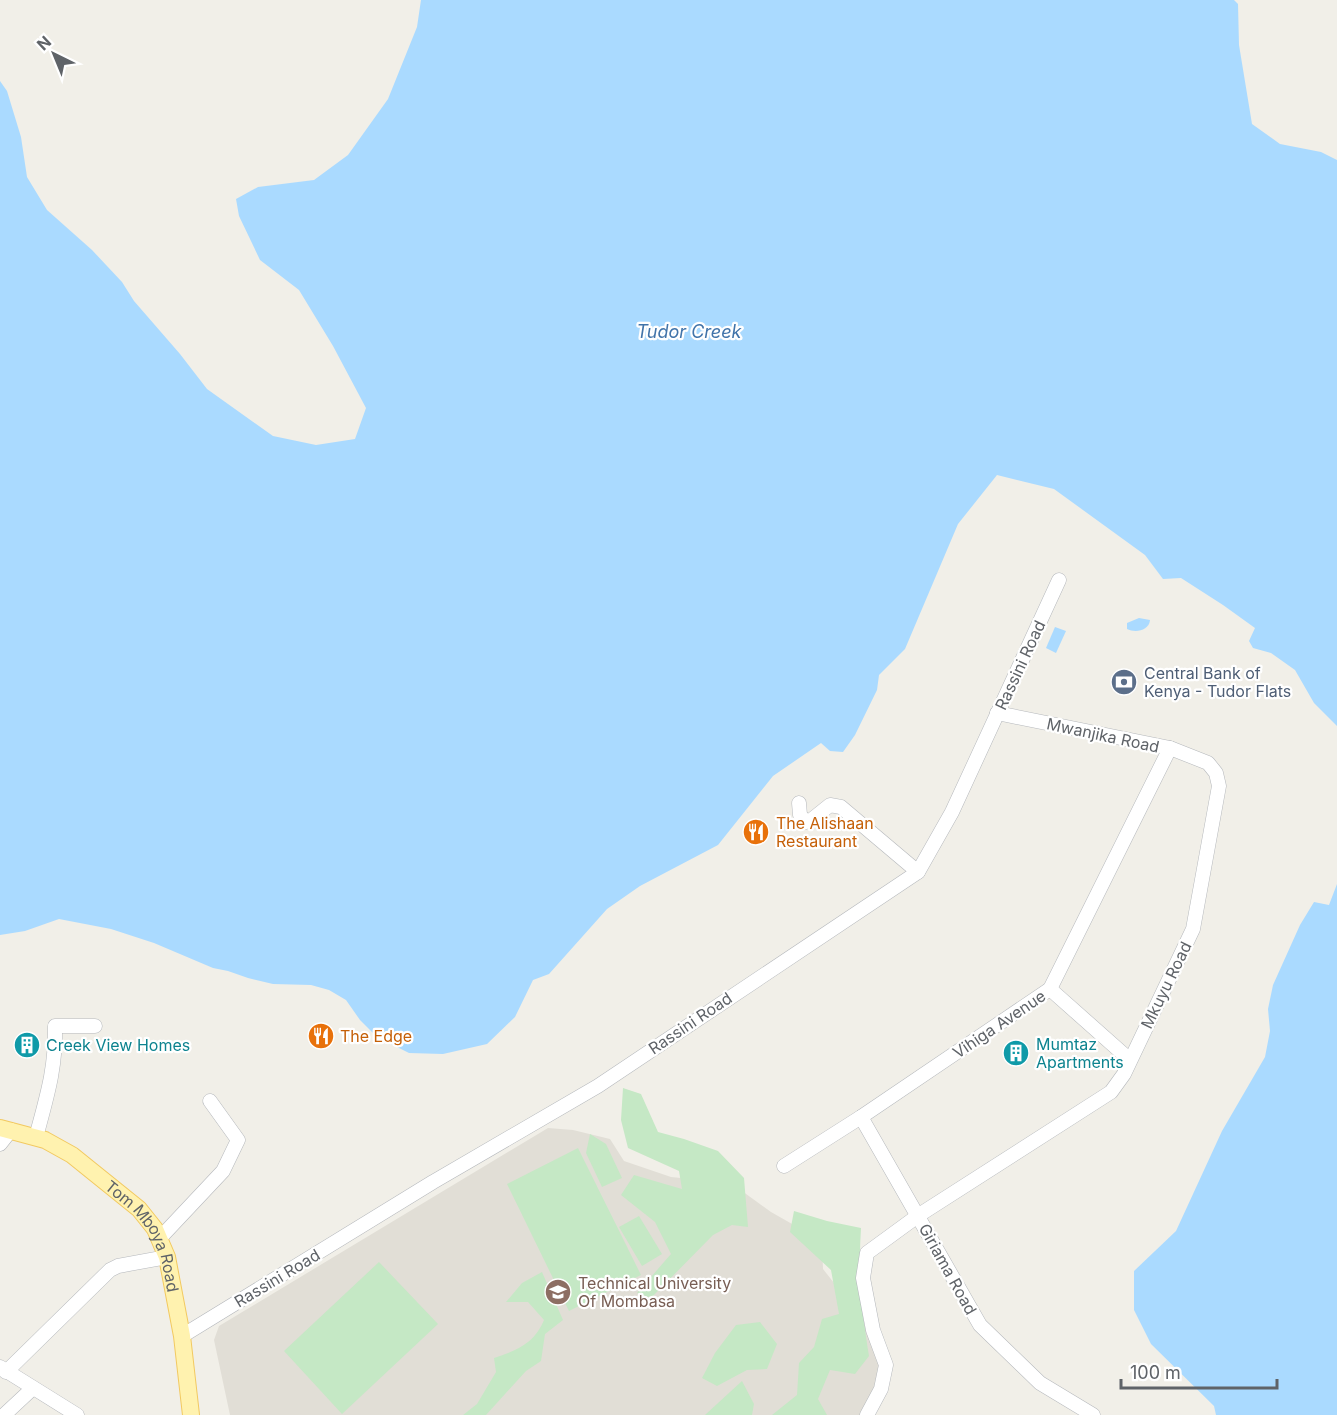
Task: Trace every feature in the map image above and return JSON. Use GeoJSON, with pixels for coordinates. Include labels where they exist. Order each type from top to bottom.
{"type":"FeatureCollection","features":[{"type":"Feature","properties":{"kind":"main road","name":"Tom Mboya Road"},"geometry":{"type":"LineString","coordinates":[[6,1129],[36,1137],[72,1155],[139,1209],[160,1238],[167,1257],[182,1336],[190,1415]]}},
{"type":"Feature","properties":{"kind":"street","name":"Rassini Road"},"geometry":{"type":"LineString","coordinates":[[182,1336],[433,1182],[598,1086],[918,872],[952,812],[1059,580]]}},
{"type":"Feature","properties":{"kind":"street","name":"Mwanjika Road"},"geometry":{"type":"LineString","coordinates":[[997,713],[1170,748],[1208,763]]}},
{"type":"Feature","properties":{"kind":"street","name":"Vihiga Avenue"},"geometry":{"type":"LineString","coordinates":[[784,1166],[861,1117],[1050,989],[1170,748]]}},
{"type":"Feature","properties":{"kind":"street","name":"Mkuyu Road"},"geometry":{"type":"LineString","coordinates":[[867,1415],[880,1389],[886,1365],[873,1330],[863,1278],[867,1253],[918,1215],[1111,1092],[1130,1060],[1193,929],[1219,786],[1216,773],[1208,763]]}},
{"type":"Feature","properties":{"kind":"street"},"geometry":{"type":"LineString","coordinates":[[799,803],[800,815],[806,822],[830,805],[841,807],[918,872]]}},
{"type":"Feature","properties":{"kind":"street"},"geometry":{"type":"LineString","coordinates":[[1050,989],[1130,1060]]}},
{"type":"Feature","properties":{"kind":"street"},"geometry":{"type":"LineString","coordinates":[[36,1137],[53,1074],[55,1026],[95,1026]]}},
{"type":"Feature","properties":{"kind":"street"},"geometry":{"type":"LineString","coordinates":[[160,1238],[223,1171],[238,1140],[210,1101]]}},
{"type":"Feature","properties":{"kind":"street","name":"Giriama Road"},"geometry":{"type":"LineString","coordinates":[[861,1117],[980,1326],[1040,1383],[1093,1415]]}},
{"type":"Feature","properties":{"kind":"street"},"geometry":{"type":"LineString","coordinates":[[0,1144],[6,1129]]}},
{"type":"Feature","properties":{"kind":"street"},"geometry":{"type":"LineString","coordinates":[[77,1415],[3,1369],[110,1270],[118,1266],[167,1257]]}},
{"type":"Feature","properties":{"kind":"street"},"geometry":{"type":"LineString","coordinates":[[4,1415],[33,1388]]}},
{"type":"Feature","properties":{"kind":"shaded area","name":"Technical University Of Mombasa"},"geometry":{"type":"Polygon","coordinates":[[[548,1128],[573,1130],[610,1139],[624,1161],[671,1177],[731,1183],[771,1212],[822,1241],[823,1269],[860,1316],[884,1368],[865,1415],[230,1415],[214,1340],[219,1326],[548,1128]]]}},
{"type":"Feature","properties":{"kind":"green space"},"geometry":{"type":"Polygon","coordinates":[[[623,1088],[641,1094],[658,1132],[718,1151],[744,1178],[748,1227],[732,1225],[713,1235],[651,1298],[637,1293],[671,1254],[655,1222],[621,1195],[634,1175],[682,1189],[679,1171],[628,1148],[621,1120],[623,1088]]]}},
{"type":"Feature","properties":{"kind":"green space"},"geometry":{"type":"Polygon","coordinates":[[[590,1134],[606,1144],[622,1178],[602,1187],[586,1153],[590,1134]]]}},
{"type":"Feature","properties":{"kind":"green space"},"geometry":{"type":"Polygon","coordinates":[[[578,1148],[641,1275],[569,1311],[507,1184],[578,1148]]]}},
{"type":"Feature","properties":{"kind":"green space"},"geometry":{"type":"Polygon","coordinates":[[[794,1211],[861,1228],[861,1292],[869,1356],[855,1374],[830,1370],[818,1399],[827,1415],[772,1415],[797,1395],[799,1363],[814,1347],[822,1319],[839,1314],[831,1270],[790,1232],[794,1211]]]}},
{"type":"Feature","properties":{"kind":"green space"},"geometry":{"type":"Polygon","coordinates":[[[639,1216],[662,1254],[642,1266],[619,1227],[639,1216]]]}},
{"type":"Feature","properties":{"kind":"green space"},"geometry":{"type":"Polygon","coordinates":[[[379,1262],[438,1324],[342,1414],[284,1351],[379,1262]]]}},
{"type":"Feature","properties":{"kind":"green space"},"geometry":{"type":"Polygon","coordinates":[[[542,1272],[563,1320],[545,1334],[541,1361],[526,1371],[486,1415],[463,1415],[477,1404],[496,1372],[494,1358],[524,1345],[540,1328],[544,1320],[528,1302],[506,1302],[522,1283],[542,1272]]]}},
{"type":"Feature","properties":{"kind":"green space"},"geometry":{"type":"Polygon","coordinates":[[[760,1322],[777,1344],[767,1369],[747,1370],[717,1386],[702,1378],[715,1353],[736,1325],[760,1322]]]}},
{"type":"Feature","properties":{"kind":"green space"},"geometry":{"type":"Polygon","coordinates":[[[742,1381],[754,1404],[752,1415],[705,1415],[742,1381]]]}},
{"type":"Feature","properties":{"kind":"water","name":"Tudor Creek"},"geometry":{"type":"Polygon","coordinates":[[[421,0],[1234,0],[1238,4],[1239,45],[1252,124],[1280,144],[1321,152],[1337,160],[1337,726],[1314,703],[1295,670],[1271,653],[1253,648],[1249,641],[1255,628],[1181,578],[1163,579],[1145,555],[1054,489],[997,475],[958,524],[905,649],[879,675],[877,690],[855,735],[843,752],[830,751],[821,743],[773,776],[718,845],[640,886],[607,909],[549,974],[533,980],[515,1017],[487,1044],[443,1054],[409,1053],[377,1037],[360,1020],[346,1000],[329,990],[311,985],[273,984],[248,978],[213,968],[154,943],[111,929],[59,919],[25,931],[0,935],[0,81],[7,91],[21,137],[27,177],[47,210],[92,250],[122,282],[134,301],[207,389],[273,436],[316,445],[355,439],[366,408],[333,346],[299,290],[260,260],[239,216],[236,199],[258,187],[314,180],[348,155],[388,99],[417,27],[421,0]]]}},
{"type":"Feature","properties":{"kind":"water"},"geometry":{"type":"Polygon","coordinates":[[[1139,618],[1150,620],[1147,627],[1138,631],[1127,629],[1127,623],[1139,618]]]}},
{"type":"Feature","properties":{"kind":"water"},"geometry":{"type":"Polygon","coordinates":[[[1055,627],[1066,631],[1056,653],[1046,648],[1055,627]]]}},
{"type":"Feature","properties":{"kind":"water"},"geometry":{"type":"Polygon","coordinates":[[[1337,884],[1337,1415],[1216,1415],[1214,1406],[1151,1344],[1134,1310],[1134,1271],[1176,1231],[1222,1131],[1265,1057],[1270,1031],[1268,1009],[1273,985],[1300,925],[1314,902],[1329,905],[1337,884]]]}},
{"type":"Feature","properties":{"kind":"place","name":"Central Bank of Kenya - Tudor Flats"},"geometry":{"type":"Point","coordinates":[1124,682]}},
{"type":"Feature","properties":{"kind":"place","name":"The Alishaan Restaurant"},"geometry":{"type":"Point","coordinates":[756,832]}},
{"type":"Feature","properties":{"kind":"place","name":"The Edge"},"geometry":{"type":"Point","coordinates":[321,1036]}},
{"type":"Feature","properties":{"kind":"place","name":"Creek View Homes"},"geometry":{"type":"Point","coordinates":[27,1045]}},
{"type":"Feature","properties":{"kind":"place","name":"Mumtaz Apartments"},"geometry":{"type":"Point","coordinates":[1016,1053]}},
{"type":"Feature","properties":{"kind":"place","name":"Technical University Of Mombasa"},"geometry":{"type":"Point","coordinates":[558,1292]}}]}
